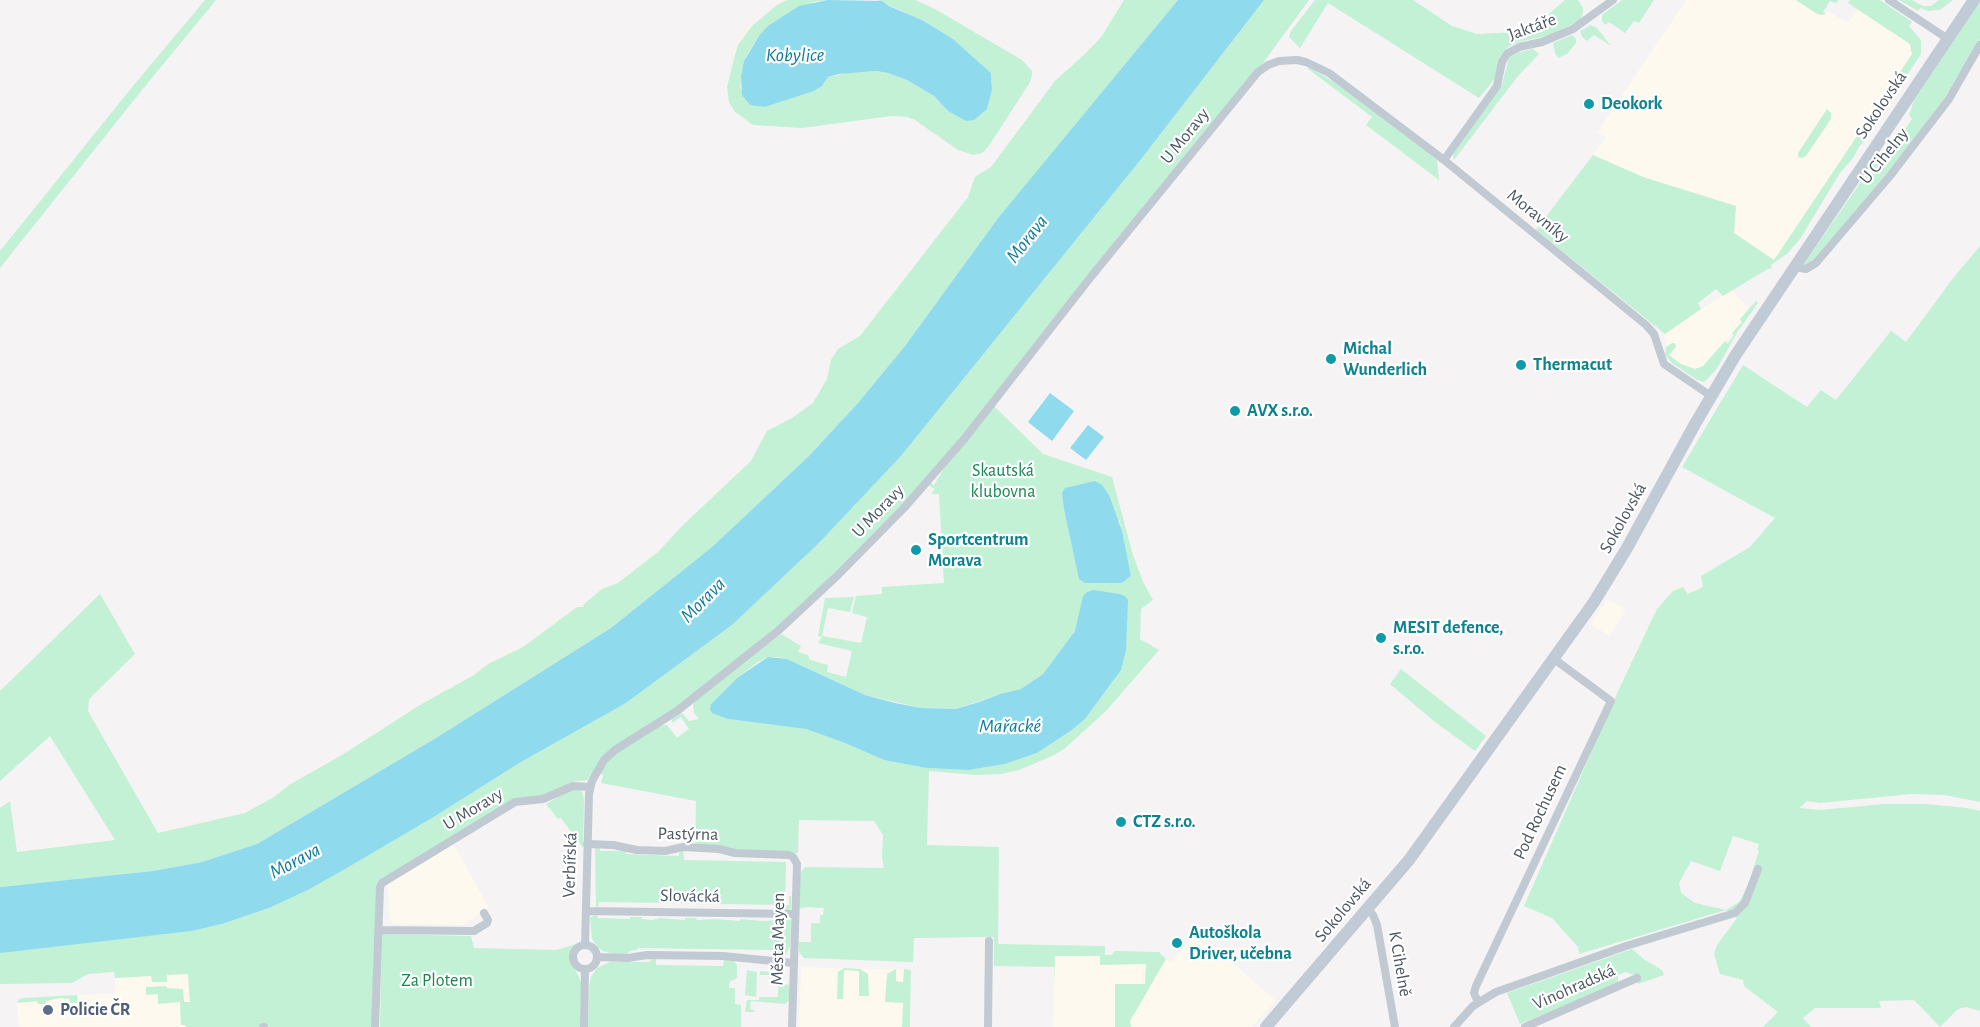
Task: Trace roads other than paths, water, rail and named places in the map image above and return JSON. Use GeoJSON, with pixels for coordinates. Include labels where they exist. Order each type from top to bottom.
{"type":"FeatureCollection","features":[{"type":"Feature","properties":{"kind":"main road","name":"Sokolovská"},"geometry":{"type":"LineString","coordinates":[[1266,1027],[1409,860],[1554,658],[1617,565],[1742,345],[1974,0]]}},
{"type":"Feature","properties":{"kind":"street","name":"Jaktáře"},"geometry":{"type":"LineString","coordinates":[[1444,160],[1497,86],[1502,62],[1507,54],[1519,46],[1542,42],[1573,29],[1613,0]]}},
{"type":"Feature","properties":{"kind":"street"},"geometry":{"type":"LineString","coordinates":[[1889,0],[1948,39]]}},
{"type":"Feature","properties":{"kind":"street","name":"U Cihelny"},"geometry":{"type":"LineString","coordinates":[[1796,267],[1804,269],[1816,263],[1890,176],[1949,99],[1980,45]]}},
{"type":"Feature","properties":{"kind":"street","name":"U Moravy"},"geometry":{"type":"LineString","coordinates":[[375,1027],[380,888],[384,882],[515,802],[543,799],[573,786],[590,787],[609,755],[677,711],[779,630],[838,575],[925,485],[1258,72],[1273,63],[1291,60],[1306,62],[1329,73]]}},
{"type":"Feature","properties":{"kind":"street","name":"Moravníky"},"geometry":{"type":"LineString","coordinates":[[1329,73],[1444,160],[1646,326],[1655,337],[1664,364],[1711,396]]}},
{"type":"Feature","properties":{"kind":"street","name":"Pod Rochusem"},"geometry":{"type":"LineString","coordinates":[[1478,1002],[1474,993],[1476,987],[1611,701],[1554,658]]}},
{"type":"Feature","properties":{"kind":"street","name":"Verbířská"},"geometry":{"type":"LineString","coordinates":[[585,945],[590,787]]}},
{"type":"Feature","properties":{"kind":"street","name":"Pastýrna"},"geometry":{"type":"LineString","coordinates":[[588,844],[614,845],[637,850],[665,850],[683,847],[719,849],[735,853],[789,855]]}},
{"type":"Feature","properties":{"kind":"street","name":"Města Mayen"},"geometry":{"type":"LineString","coordinates":[[789,855],[793,857],[796,864],[792,1027]]}},
{"type":"Feature","properties":{"kind":"street"},"geometry":{"type":"LineString","coordinates":[[1454,1027],[1478,1002],[1496,992],[1588,959],[1735,913],[1745,903],[1758,869]]}},
{"type":"Feature","properties":{"kind":"street","name":"K Cihelně"},"geometry":{"type":"LineString","coordinates":[[1368,909],[1377,923],[1395,1027]]}},
{"type":"Feature","properties":{"kind":"street","name":"Slovácká"},"geometry":{"type":"LineString","coordinates":[[585,911],[795,915]]}},
{"type":"Feature","properties":{"kind":"street"},"geometry":{"type":"LineString","coordinates":[[378,930],[474,931],[487,923],[488,920],[484,913]]}},
{"type":"Feature","properties":{"kind":"street"},"geometry":{"type":"LineString","coordinates":[[988,1027],[989,941]]}},
{"type":"Feature","properties":{"kind":"street"},"geometry":{"type":"LineString","coordinates":[[585,945],[595,950],[597,957],[594,966],[585,970],[576,966],[573,957],[576,949],[585,945]]}},
{"type":"Feature","properties":{"kind":"street"},"geometry":{"type":"LineString","coordinates":[[597,957],[723,956],[793,963]]}},
{"type":"Feature","properties":{"kind":"street"},"geometry":{"type":"LineString","coordinates":[[584,1027],[585,970]]}},
{"type":"Feature","properties":{"kind":"street","name":"Vinohradská"},"geometry":{"type":"LineString","coordinates":[[1525,1027],[1637,978]]}},
{"type":"Feature","properties":{"kind":"water","name":"Kobylice"},"geometry":{"type":"Polygon","coordinates":[[[828,0],[882,1],[922,20],[953,39],[991,73],[992,90],[987,109],[974,120],[966,121],[948,111],[934,96],[907,80],[876,71],[839,74],[828,77],[822,86],[814,91],[765,107],[750,105],[742,95],[741,76],[744,61],[759,36],[768,26],[799,6],[828,0]]]}},
{"type":"Feature","properties":{"kind":"water","name":"Morava"},"geometry":{"type":"Polygon","coordinates":[[[1178,0],[1264,0],[1142,158],[901,456],[818,544],[732,625],[626,703],[521,762],[345,869],[269,908],[222,924],[192,931],[0,953],[0,887],[153,871],[202,862],[257,844],[436,738],[611,628],[712,547],[809,456],[858,403],[905,346],[999,217],[1178,0]]]}},
{"type":"Feature","properties":{"kind":"water"},"geometry":{"type":"Polygon","coordinates":[[[1050,393],[1074,411],[1052,441],[1028,422],[1050,393]]]}},
{"type":"Feature","properties":{"kind":"water"},"geometry":{"type":"Polygon","coordinates":[[[1088,425],[1104,437],[1086,460],[1070,448],[1088,425]]]}},
{"type":"Feature","properties":{"kind":"water"},"geometry":{"type":"Polygon","coordinates":[[[1095,481],[1102,485],[1109,495],[1122,531],[1131,576],[1122,583],[1085,583],[1079,579],[1062,493],[1065,488],[1095,481]]]}},
{"type":"Feature","properties":{"kind":"water","name":"Mařacké"},"geometry":{"type":"Polygon","coordinates":[[[1094,590],[1119,594],[1128,600],[1126,650],[1121,670],[1085,719],[1072,730],[1037,753],[1005,764],[969,770],[926,768],[884,760],[806,729],[728,719],[712,713],[710,709],[711,704],[737,678],[768,657],[787,659],[865,695],[921,708],[956,709],[1021,689],[1043,674],[1075,631],[1083,596],[1094,590]]]}},
{"type":"Feature","properties":{"kind":"place","name":"Deokork"},"geometry":{"type":"Point","coordinates":[1589,104]}},
{"type":"Feature","properties":{"kind":"place","name":"Michal Wunderlich"},"geometry":{"type":"Point","coordinates":[1331,359]}},
{"type":"Feature","properties":{"kind":"place","name":"Thermacut"},"geometry":{"type":"Point","coordinates":[1521,365]}},
{"type":"Feature","properties":{"kind":"place","name":"AVX s.r.o."},"geometry":{"type":"Point","coordinates":[1235,411]}},
{"type":"Feature","properties":{"kind":"place","name":"Sportcentrum Morava"},"geometry":{"type":"Point","coordinates":[916,550]}},
{"type":"Feature","properties":{"kind":"place","name":"MESIT defence, s.r.o."},"geometry":{"type":"Point","coordinates":[1381,638]}},
{"type":"Feature","properties":{"kind":"place","name":"CTZ s.r.o."},"geometry":{"type":"Point","coordinates":[1121,822]}},
{"type":"Feature","properties":{"kind":"place","name":"Autoškola Driver, učebna"},"geometry":{"type":"Point","coordinates":[1177,943]}},
{"type":"Feature","properties":{"kind":"place","name":"Policie ČR"},"geometry":{"type":"Point","coordinates":[48,1010]}},
{"type":"Feature","properties":{"kind":"park label","name":"Skautská klubovna"},"geometry":{"type":"Point","coordinates":[1003,481]}},
{"type":"Feature","properties":{"kind":"park label","name":"Za Plotem"},"geometry":{"type":"Point","coordinates":[437,981]}}]}
